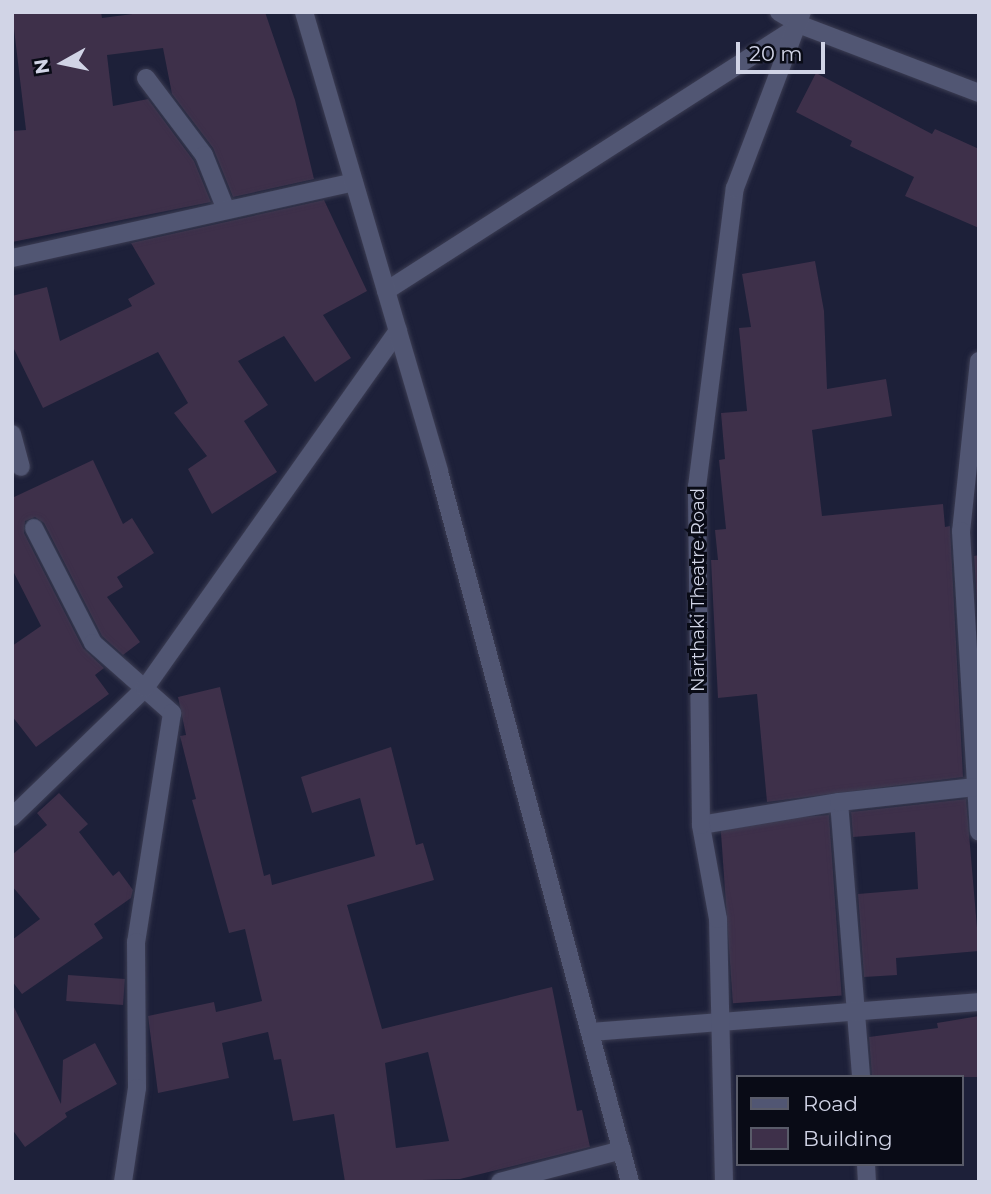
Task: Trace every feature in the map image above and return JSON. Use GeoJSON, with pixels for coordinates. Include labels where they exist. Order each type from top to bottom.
{"type":"FeatureCollection","features":[{"type":"Feature","properties":{"kind":"street"},"geometry":{"type":"LineString","coordinates":[[304,12],[398,331],[630,1182]]}},
{"type":"Feature","properties":{"kind":"street"},"geometry":{"type":"LineString","coordinates":[[779,12],[979,93]]}},
{"type":"Feature","properties":{"kind":"street"},"geometry":{"type":"LineString","coordinates":[[386,291],[801,19]]}},
{"type":"Feature","properties":{"kind":"street","name":"Narthaki Theatre Road"},"geometry":{"type":"LineString","coordinates":[[724,1182],[718,919],[701,825],[696,486],[735,188],[801,19]]}},
{"type":"Feature","properties":{"kind":"street"},"geometry":{"type":"LineString","coordinates":[[146,78],[204,155],[226,210]]}},
{"type":"Feature","properties":{"kind":"street"},"geometry":{"type":"LineString","coordinates":[[12,258],[354,182]]}},
{"type":"Feature","properties":{"kind":"street"},"geometry":{"type":"LineString","coordinates":[[12,817],[145,688],[398,331]]}},
{"type":"Feature","properties":{"kind":"street"},"geometry":{"type":"LineString","coordinates":[[979,361],[961,531],[979,831]]}},
{"type":"Feature","properties":{"kind":"street"},"geometry":{"type":"LineString","coordinates":[[12,433],[21,467]]}},
{"type":"Feature","properties":{"kind":"street"},"geometry":{"type":"LineString","coordinates":[[34,528],[93,643],[172,713],[136,942],[137,1088],[123,1182]]}},
{"type":"Feature","properties":{"kind":"street"},"geometry":{"type":"LineString","coordinates":[[701,825],[839,802],[975,787]]}},
{"type":"Feature","properties":{"kind":"street"},"geometry":{"type":"LineString","coordinates":[[839,802],[861,1075]]}},
{"type":"Feature","properties":{"kind":"street"},"geometry":{"type":"LineString","coordinates":[[590,1032],[979,1002]]}},
{"type":"Feature","properties":{"kind":"street"},"geometry":{"type":"LineString","coordinates":[[500,1182],[622,1150]]}},
{"type":"Feature","properties":{"kind":"building"},"geometry":{"type":"Polygon","coordinates":[[[12,12],[101,12],[102,18],[148,12],[265,12],[295,100],[314,179],[233,197],[213,148],[172,94],[163,48],[107,55],[113,106],[148,99],[194,161],[211,202],[12,242],[12,131],[26,130],[12,12]]]}},
{"type":"Feature","properties":{"kind":"building"},"geometry":{"type":"Polygon","coordinates":[[[816,73],[932,134],[935,129],[979,149],[979,228],[905,196],[914,177],[850,146],[852,141],[796,112],[816,73]]]}},
{"type":"Feature","properties":{"kind":"building"},"geometry":{"type":"Polygon","coordinates":[[[324,200],[367,291],[323,315],[351,358],[315,382],[284,336],[238,361],[268,405],[244,421],[277,472],[212,514],[188,469],[207,456],[174,413],[188,403],[158,352],[43,408],[12,345],[12,296],[47,287],[60,341],[132,306],[128,299],[155,284],[131,243],[324,200]]]}},
{"type":"Feature","properties":{"kind":"building"},"geometry":{"type":"Polygon","coordinates":[[[815,261],[824,311],[827,389],[886,379],[892,416],[812,430],[822,516],[943,504],[945,527],[950,526],[963,777],[767,802],[757,694],[718,698],[711,560],[718,560],[715,530],[726,529],[719,460],[725,459],[721,413],[747,411],[739,328],[751,327],[742,274],[815,261]]]}},
{"type":"Feature","properties":{"kind":"building"},"geometry":{"type":"Polygon","coordinates":[[[93,460],[123,524],[132,518],[154,553],[117,577],[123,587],[107,597],[140,642],[123,655],[102,636],[44,523],[35,517],[25,521],[24,533],[83,648],[104,668],[95,675],[109,694],[36,747],[12,716],[12,646],[41,626],[12,569],[12,498],[93,460]]]}},
{"type":"Feature","properties":{"kind":"building"},"geometry":{"type":"Polygon","coordinates":[[[979,555],[979,637],[974,556],[979,555]]]}},
{"type":"Feature","properties":{"kind":"building"},"geometry":{"type":"Polygon","coordinates":[[[220,687],[264,876],[270,874],[272,885],[375,856],[360,798],[312,813],[301,777],[391,747],[416,845],[423,843],[434,880],[347,905],[382,1029],[552,987],[577,1111],[582,1110],[590,1147],[460,1179],[345,1182],[334,1114],[293,1121],[281,1059],[274,1060],[268,1032],[222,1043],[229,1078],[158,1093],[148,1016],[214,1002],[216,1012],[262,1001],[245,929],[229,933],[192,800],[196,799],[180,736],[186,735],[178,697],[220,687]],[[428,1052],[385,1063],[396,1148],[449,1141],[428,1052]]]}},
{"type":"Feature","properties":{"kind":"building"},"geometry":{"type":"Polygon","coordinates":[[[59,793],[88,824],[79,832],[113,876],[119,871],[133,890],[131,898],[94,924],[103,938],[22,994],[12,981],[12,940],[40,919],[12,886],[12,855],[47,825],[37,813],[59,793]]]}},
{"type":"Feature","properties":{"kind":"building"},"geometry":{"type":"Polygon","coordinates":[[[966,799],[979,951],[896,958],[897,975],[864,977],[858,894],[918,889],[915,832],[853,837],[851,812],[966,799]]]}},
{"type":"Feature","properties":{"kind":"building"},"geometry":{"type":"Polygon","coordinates":[[[829,815],[842,996],[733,1003],[720,823],[829,815]]]}},
{"type":"Feature","properties":{"kind":"building"},"geometry":{"type":"Polygon","coordinates":[[[68,975],[125,979],[123,1005],[66,1001],[68,975]]]}},
{"type":"Feature","properties":{"kind":"building"},"geometry":{"type":"Polygon","coordinates":[[[12,1003],[61,1104],[63,1060],[95,1043],[117,1084],[65,1113],[67,1117],[25,1147],[12,1129],[12,1003]]]}},
{"type":"Feature","properties":{"kind":"building"},"geometry":{"type":"Polygon","coordinates":[[[979,1016],[979,1077],[872,1075],[869,1037],[938,1028],[937,1023],[979,1016]]]}}]}
